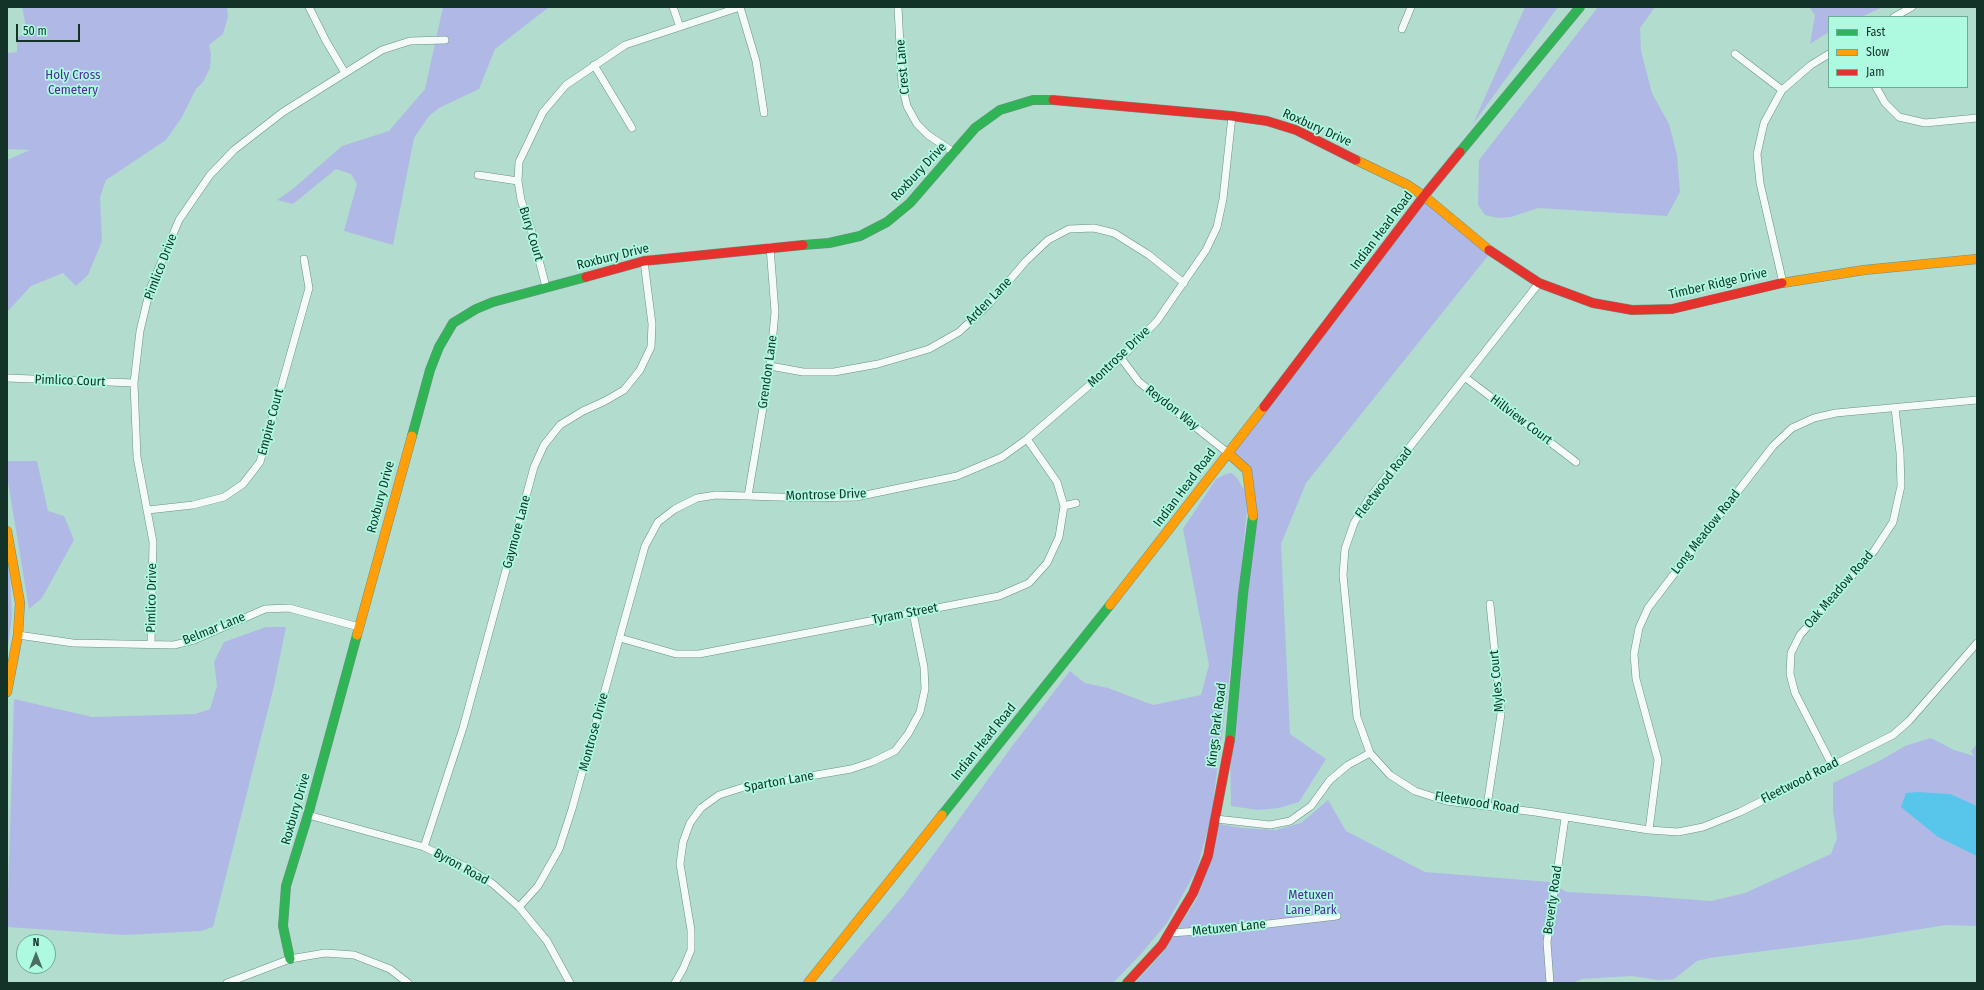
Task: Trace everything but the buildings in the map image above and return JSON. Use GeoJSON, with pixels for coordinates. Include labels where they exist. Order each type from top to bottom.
{"type":"FeatureCollection","features":[{"type":"Feature","properties":{"kind":"street"},"geometry":{"type":"LineString","coordinates":[[309,7],[326,41],[345,73]]}},
{"type":"Feature","properties":{"kind":"street"},"geometry":{"type":"LineString","coordinates":[[673,7],[680,27]]}},
{"type":"Feature","properties":{"kind":"street"},"geometry":{"type":"LineString","coordinates":[[740,7],[756,61],[764,113]]}},
{"type":"Feature","properties":{"kind":"street","name":"Bury Court"},"geometry":{"type":"LineString","coordinates":[[546,287],[531,229],[521,200],[518,180],[519,162],[543,112],[566,84],[625,45],[740,7]]}},
{"type":"Feature","properties":{"kind":"street","name":"Crest Lane"},"geometry":{"type":"LineString","coordinates":[[898,7],[902,85],[907,106],[917,124],[928,135],[955,153]]}},
{"type":"Feature","properties":{"kind":"street"},"geometry":{"type":"LineString","coordinates":[[1402,29],[1411,7]]}},
{"type":"Feature","properties":{"kind":"street","name":"Indian Head Road"},"geometry":{"type":"LineString","coordinates":[[808,983],[1164,537],[1424,196],[1580,7]]}},
{"type":"Feature","properties":{"kind":"street"},"geometry":{"type":"LineString","coordinates":[[1896,16],[1912,7]]}},
{"type":"Feature","properties":{"kind":"street","name":"Pimlico Drive"},"geometry":{"type":"LineString","coordinates":[[151,645],[153,542],[137,456],[134,383],[140,331],[150,289],[179,220],[210,175],[234,150],[283,112],[382,50],[410,41],[445,40]]}},
{"type":"Feature","properties":{"kind":"street"},"geometry":{"type":"LineString","coordinates":[[1735,54],[1782,90]]}},
{"type":"Feature","properties":{"kind":"street"},"geometry":{"type":"LineString","coordinates":[[1783,283],[1760,183],[1757,154],[1764,123],[1782,90],[1811,65],[1828,55]]}},
{"type":"Feature","properties":{"kind":"street"},"geometry":{"type":"LineString","coordinates":[[594,65],[632,128]]}},
{"type":"Feature","properties":{"kind":"street"},"geometry":{"type":"LineString","coordinates":[[1877,88],[1885,103],[1899,117],[1925,123],[1977,118]]}},
{"type":"Feature","properties":{"kind":"street","name":"Roxbury Drive"},"geometry":{"type":"LineString","coordinates":[[290,959],[283,926],[286,886],[308,815],[430,370],[439,347],[453,324],[476,309],[493,302],[644,261],[770,247],[829,243],[860,236],[887,222],[910,203],[955,153],[975,128],[1000,110],[1033,100],[1059,100],[1232,116],[1267,121],[1296,130],[1406,184],[1424,196]]}},
{"type":"Feature","properties":{"kind":"street","name":"Montrose Drive"},"geometry":{"type":"LineString","coordinates":[[519,907],[538,886],[559,849],[572,810],[645,546],[658,522],[675,508],[697,498],[716,495],[808,498],[856,497],[957,476],[1002,457],[1027,439],[1121,358],[1157,321],[1184,283],[1206,250],[1217,227],[1223,200],[1232,116]]}},
{"type":"Feature","properties":{"kind":"street"},"geometry":{"type":"LineString","coordinates":[[478,175],[518,180]]}},
{"type":"Feature","properties":{"kind":"street","name":"Timber Ridge Drive"},"geometry":{"type":"LineString","coordinates":[[1424,196],[1491,252],[1539,283],[1593,303],[1632,310],[1672,309],[1783,283],[1864,270],[1977,259]]}},
{"type":"Feature","properties":{"kind":"street","name":"Arden Lane"},"geometry":{"type":"LineString","coordinates":[[770,366],[803,372],[834,372],[878,364],[929,348],[959,332],[989,304],[1026,262],[1048,240],[1069,229],[1094,228],[1114,233],[1149,255],[1184,283]]}},
{"type":"Feature","properties":{"kind":"street","name":"Grendon Lane"},"geometry":{"type":"LineString","coordinates":[[748,496],[770,366],[775,312],[774,273],[770,247]]}},
{"type":"Feature","properties":{"kind":"street","name":"Empire Court"},"geometry":{"type":"LineString","coordinates":[[148,510],[192,505],[224,497],[243,484],[260,462],[309,288],[304,259]]}},
{"type":"Feature","properties":{"kind":"street","name":"Gaymore Lane"},"geometry":{"type":"LineString","coordinates":[[424,847],[463,728],[534,466],[544,445],[560,425],[583,410],[605,401],[624,390],[640,370],[650,347],[652,324],[644,261]]}},
{"type":"Feature","properties":{"kind":"street","name":"Fleetwood Road"},"geometry":{"type":"LineString","coordinates":[[1539,283],[1466,378],[1368,500],[1354,523],[1345,549],[1343,575],[1357,717],[1370,753],[1390,775],[1415,791],[1446,801],[1649,830],[1678,832],[1703,827],[1740,812],[1892,735],[1909,721],[1977,643]]}},
{"type":"Feature","properties":{"kind":"street","name":"Reydon Way"},"geometry":{"type":"LineString","coordinates":[[1121,358],[1139,382],[1228,452]]}},
{"type":"Feature","properties":{"kind":"street","name":"Pimlico Court"},"geometry":{"type":"LineString","coordinates":[[7,378],[134,383]]}},
{"type":"Feature","properties":{"kind":"street","name":"Hillview Court"},"geometry":{"type":"LineString","coordinates":[[1466,378],[1576,462]]}},
{"type":"Feature","properties":{"kind":"street","name":"Long Meadow Road"},"geometry":{"type":"LineString","coordinates":[[1649,830],[1658,760],[1636,679],[1634,654],[1639,628],[1648,608],[1773,446],[1792,428],[1814,418],[1836,413],[1977,400]]}},
{"type":"Feature","properties":{"kind":"street","name":"Oak Meadow Road"},"geometry":{"type":"LineString","coordinates":[[1832,765],[1794,693],[1790,674],[1791,653],[1800,635],[1874,551],[1893,522],[1901,486],[1900,453],[1895,408]]}},
{"type":"Feature","properties":{"kind":"street","name":"Tyram Street"},"geometry":{"type":"LineString","coordinates":[[620,638],[676,654],[699,654],[999,596],[1029,583],[1047,563],[1059,537],[1064,506],[1057,482],[1027,439]]}},
{"type":"Feature","properties":{"kind":"street","name":"Kings Park Road"},"geometry":{"type":"LineString","coordinates":[[1127,983],[1162,945],[1193,893],[1208,856],[1216,819],[1230,739],[1243,594],[1254,512],[1247,470],[1228,452]]}},
{"type":"Feature","properties":{"kind":"street"},"geometry":{"type":"LineString","coordinates":[[1064,506],[1076,503]]}},
{"type":"Feature","properties":{"kind":"street"},"geometry":{"type":"LineString","coordinates":[[7,531],[20,603],[18,635],[7,692]]}},
{"type":"Feature","properties":{"kind":"street","name":"Myles Court"},"geometry":{"type":"LineString","coordinates":[[1487,806],[1501,714],[1490,604]]}},
{"type":"Feature","properties":{"kind":"street","name":"Belmar Lane"},"geometry":{"type":"LineString","coordinates":[[18,635],[73,643],[174,645],[194,640],[265,609],[289,608],[359,627]]}},
{"type":"Feature","properties":{"kind":"street","name":"Sparton Lane"},"geometry":{"type":"LineString","coordinates":[[674,983],[683,969],[690,950],[691,930],[680,864],[683,842],[690,823],[701,808],[719,795],[741,788],[851,769],[872,762],[894,751],[908,734],[920,712],[925,689],[924,667],[912,612]]}},
{"type":"Feature","properties":{"kind":"street"},"geometry":{"type":"LineString","coordinates":[[1216,819],[1270,825],[1290,821],[1311,806],[1330,780],[1348,765],[1370,753]]}},
{"type":"Feature","properties":{"kind":"street","name":"Byron Road"},"geometry":{"type":"LineString","coordinates":[[308,815],[424,847],[466,867],[493,884],[519,907],[547,941],[570,983]]}},
{"type":"Feature","properties":{"kind":"street","name":"Beverly Road"},"geometry":{"type":"LineString","coordinates":[[1550,983],[1547,942],[1565,818]]}},
{"type":"Feature","properties":{"kind":"street","name":"Metuxen Lane"},"geometry":{"type":"LineString","coordinates":[[1169,933],[1216,930],[1337,916]]}},
{"type":"Feature","properties":{"kind":"street"},"geometry":{"type":"LineString","coordinates":[[227,983],[290,959],[325,952],[354,955],[390,969],[408,983]]}},
{"type":"Feature","properties":{"kind":"green space","name":"Holy Cross Cemetery"},"geometry":{"type":"Polygon","coordinates":[[[22,7],[227,7],[228,17],[223,34],[209,45],[211,54],[210,68],[203,82],[196,89],[182,117],[166,140],[106,180],[100,197],[102,241],[88,275],[76,286],[63,273],[31,286],[7,312],[7,160],[30,150],[7,149],[7,53],[17,52],[17,38],[34,28],[26,27],[22,7]]]}},
{"type":"Feature","properties":{"kind":"green space"},"geometry":{"type":"Polygon","coordinates":[[[443,7],[549,7],[495,49],[479,89],[439,108],[429,116],[414,138],[393,245],[344,231],[357,184],[351,174],[336,169],[293,204],[277,200],[294,188],[342,146],[389,131],[425,89],[443,7]]]}},
{"type":"Feature","properties":{"kind":"green space"},"geometry":{"type":"Polygon","coordinates":[[[1525,7],[1558,7],[1473,124],[1525,7]]]}},
{"type":"Feature","properties":{"kind":"green space"},"geometry":{"type":"Polygon","coordinates":[[[1598,7],[1655,7],[1640,28],[1641,51],[1652,93],[1669,124],[1677,155],[1680,192],[1667,216],[1538,208],[1511,217],[1498,218],[1485,215],[1478,205],[1479,160],[1598,7]]]}},
{"type":"Feature","properties":{"kind":"green space"},"geometry":{"type":"Polygon","coordinates":[[[1809,7],[1883,7],[1863,16],[1828,16],[1828,33],[1810,44],[1815,15],[1809,7]]]}},
{"type":"Feature","properties":{"kind":"green space"},"geometry":{"type":"Polygon","coordinates":[[[1424,196],[1491,252],[1306,483],[1281,544],[1290,734],[1326,759],[1299,802],[1279,808],[1258,810],[1231,806],[1230,739],[1254,512],[1247,470],[1228,453],[1424,196]]]}},
{"type":"Feature","properties":{"kind":"green space"},"geometry":{"type":"Polygon","coordinates":[[[7,461],[37,461],[48,511],[64,516],[74,540],[42,598],[29,609],[7,476],[7,461]]]}},
{"type":"Feature","properties":{"kind":"green space"},"geometry":{"type":"Polygon","coordinates":[[[1232,473],[1245,491],[1247,510],[1235,635],[1211,817],[1197,869],[1167,923],[1141,954],[1113,983],[829,983],[904,895],[1013,745],[1070,671],[1085,683],[1108,688],[1153,705],[1201,695],[1209,665],[1183,529],[1216,479],[1232,473]]]}},
{"type":"Feature","properties":{"kind":"green space"},"geometry":{"type":"Polygon","coordinates":[[[7,561],[10,577],[12,617],[7,653],[7,561]]]}},
{"type":"Feature","properties":{"kind":"green space"},"geometry":{"type":"Polygon","coordinates":[[[266,627],[286,627],[274,686],[213,927],[201,931],[125,935],[7,927],[14,699],[92,717],[195,714],[210,709],[217,686],[214,662],[224,642],[266,627]]]}},
{"type":"Feature","properties":{"kind":"green space","name":"Metuxen Lane Park"},"geometry":{"type":"Polygon","coordinates":[[[1931,738],[1954,750],[1974,756],[1971,751],[1977,744],[1977,926],[1946,925],[1859,939],[1709,958],[1697,961],[1674,979],[1658,980],[1632,976],[1582,979],[1572,983],[1135,983],[1164,951],[1197,898],[1210,862],[1219,824],[1242,828],[1276,830],[1301,823],[1328,800],[1346,831],[1425,872],[1549,882],[1567,892],[1711,901],[1745,893],[1831,854],[1837,838],[1833,811],[1833,783],[1881,760],[1905,746],[1931,738]]]}},
{"type":"Feature","properties":{"kind":"shaded area"},"geometry":{"type":"Polygon","coordinates":[[[1918,792],[1950,794],[1977,806],[1977,856],[1938,837],[1901,807],[1906,793],[1918,792]]]}},
{"type":"Feature","properties":{"kind":"traffic: fast"},"geometry":{"type":"LineString","coordinates":[[1460,152],[1580,7]]}},
{"type":"Feature","properties":{"kind":"traffic: fast"},"geometry":{"type":"LineString","coordinates":[[803,245],[829,243],[860,236],[887,222],[910,203],[975,128],[1000,110],[1033,100],[1053,100]]}},
{"type":"Feature","properties":{"kind":"traffic: fast"},"geometry":{"type":"LineString","coordinates":[[412,436],[430,370],[439,347],[453,323],[476,309],[493,302],[586,277]]}},
{"type":"Feature","properties":{"kind":"traffic: fast"},"geometry":{"type":"LineString","coordinates":[[1230,740],[1243,594],[1253,516]]}},
{"type":"Feature","properties":{"kind":"traffic: fast"},"geometry":{"type":"LineString","coordinates":[[942,815],[1110,605]]}},
{"type":"Feature","properties":{"kind":"traffic: fast"},"geometry":{"type":"LineString","coordinates":[[290,959],[283,926],[286,886],[308,815],[357,635]]}},
{"type":"Feature","properties":{"kind":"traffic: slow"},"geometry":{"type":"LineString","coordinates":[[1356,160],[1406,184],[1424,196],[1489,250]]}},
{"type":"Feature","properties":{"kind":"traffic: slow"},"geometry":{"type":"LineString","coordinates":[[1782,283],[1864,270],[1977,259]]}},
{"type":"Feature","properties":{"kind":"traffic: slow"},"geometry":{"type":"LineString","coordinates":[[1110,605],[1264,407]]}},
{"type":"Feature","properties":{"kind":"traffic: slow"},"geometry":{"type":"LineString","coordinates":[[357,635],[412,436]]}},
{"type":"Feature","properties":{"kind":"traffic: slow"},"geometry":{"type":"LineString","coordinates":[[1228,453],[1247,470],[1253,516]]}},
{"type":"Feature","properties":{"kind":"traffic: slow"},"geometry":{"type":"LineString","coordinates":[[7,531],[20,603],[18,635],[7,692]]}},
{"type":"Feature","properties":{"kind":"traffic: slow"},"geometry":{"type":"LineString","coordinates":[[808,983],[942,815]]}},
{"type":"Feature","properties":{"kind":"traffic: jam"},"geometry":{"type":"LineString","coordinates":[[1053,100],[1232,116],[1267,121],[1296,130],[1356,160]]}},
{"type":"Feature","properties":{"kind":"traffic: jam"},"geometry":{"type":"LineString","coordinates":[[1264,407],[1424,196],[1460,152]]}},
{"type":"Feature","properties":{"kind":"traffic: jam"},"geometry":{"type":"LineString","coordinates":[[586,277],[644,261],[803,245]]}},
{"type":"Feature","properties":{"kind":"traffic: jam"},"geometry":{"type":"LineString","coordinates":[[1489,250],[1539,283],[1593,303],[1632,310],[1672,309],[1782,283]]}},
{"type":"Feature","properties":{"kind":"traffic: jam"},"geometry":{"type":"LineString","coordinates":[[1127,983],[1162,945],[1193,893],[1208,856],[1230,740]]}}]}
